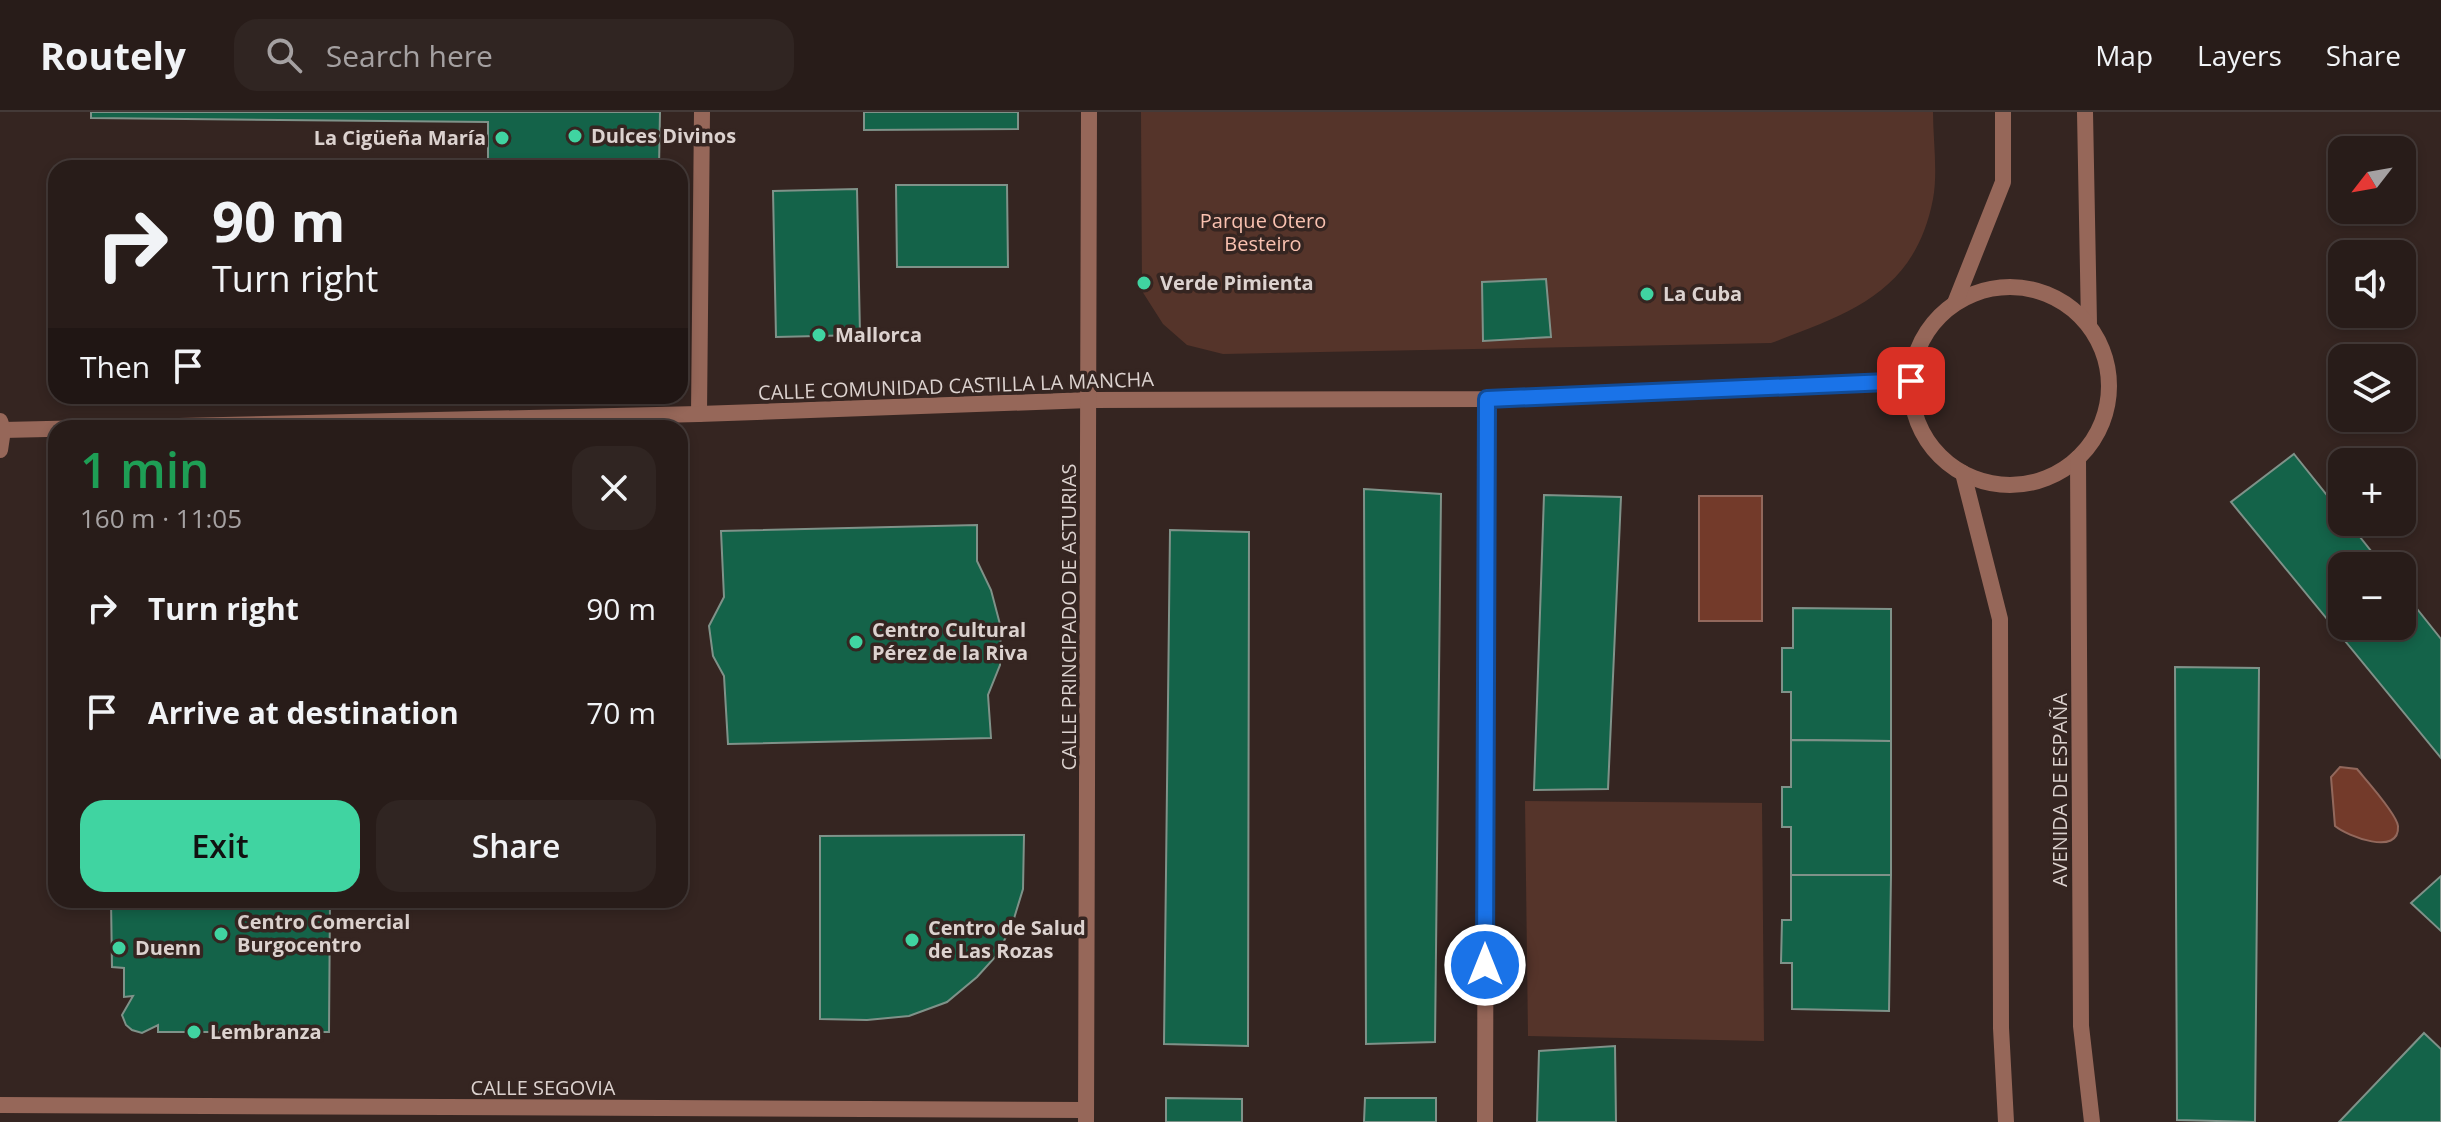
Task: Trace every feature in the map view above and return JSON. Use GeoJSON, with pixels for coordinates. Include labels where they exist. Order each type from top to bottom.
{"type":"FeatureCollection","features":[{"type":"Feature","properties":{"kind":"street"},"geometry":{"type":"LineString","coordinates":[[699,414],[702,112]]}},
{"type":"Feature","properties":{"kind":"street","name":"CALLE PRINCIPADO DE ASTURIAS"},"geometry":{"type":"LineString","coordinates":[[1086,1116],[1089,112]]}},
{"type":"Feature","properties":{"kind":"street"},"geometry":{"type":"LineString","coordinates":[[1955,303],[2003,182],[2003,112]]}},
{"type":"Feature","properties":{"kind":"street"},"geometry":{"type":"LineString","coordinates":[[2085,112],[2089,324]]}},
{"type":"Feature","properties":{"kind":"street"},"geometry":{"type":"LineString","coordinates":[[2001,287],[2026,288],[2049,295],[2071,307],[2089,324],[2103,350],[2109,378],[2107,408],[2097,435],[2078,458],[2058,473],[2035,482],[2011,485],[1985,482],[1963,473],[1941,456],[1923,434],[1914,408],[1911,381],[1915,358],[1924,336],[1955,303],[1977,292],[2001,287]]}},
{"type":"Feature","properties":{"kind":"street","name":"CALLE COMUNIDAD CASTILLA LA MANCHA"},"geometry":{"type":"LineString","coordinates":[[350,420],[699,414],[1090,400],[1487,399],[1911,381]]}},
{"type":"Feature","properties":{"kind":"street"},"geometry":{"type":"LineString","coordinates":[[1485,1122],[1487,399]]}},
{"type":"Feature","properties":{"kind":"street","name":"CALLE COMUNIDAD CASTILLA LA MANCHA"},"geometry":{"type":"LineString","coordinates":[[1,426],[48,425]]}},
{"type":"Feature","properties":{"kind":"street"},"geometry":{"type":"LineString","coordinates":[[0,450],[1,426]]}},
{"type":"Feature","properties":{"kind":"street","name":"AVENIDA DE ESPAÑA"},"geometry":{"type":"LineString","coordinates":[[2078,458],[2081,1026],[2092,1122]]}},
{"type":"Feature","properties":{"kind":"street"},"geometry":{"type":"LineString","coordinates":[[1963,473],[2000,619],[2001,1028],[2006,1122]]}},
{"type":"Feature","properties":{"kind":"street","name":"CALLE SEGOVIA"},"geometry":{"type":"LineString","coordinates":[[0,1105],[1086,1116]]}},
{"type":"Feature","properties":{"kind":"green space","name":"Parque Otero Besteiro"},"geometry":{"type":"Polygon","coordinates":[[[1141,112],[1933,112],[1933,199],[1924,231],[1911,257],[1895,278],[1853,309],[1771,343],[1223,354],[1187,345],[1163,324],[1142,291],[1141,112]]]}},
{"type":"Feature","properties":{"kind":"green space"},"geometry":{"type":"Polygon","coordinates":[[[1525,801],[1762,803],[1764,1041],[1528,1036],[1525,801]]]}},
{"type":"Feature","properties":{"kind":"shaded area"},"geometry":{"type":"Polygon","coordinates":[[[1699,496],[1762,496],[1762,621],[1699,621],[1699,496]]]}},
{"type":"Feature","properties":{"kind":"shaded area"},"geometry":{"type":"Polygon","coordinates":[[[2340,767],[2357,769],[2387,806],[2398,826],[2391,840],[2361,839],[2335,826],[2331,777],[2340,767]]]}},
{"type":"Feature","properties":{"kind":"building"},"geometry":{"type":"Polygon","coordinates":[[[91,112],[660,112],[659,160],[488,160],[488,122],[91,118],[91,112]]]}},
{"type":"Feature","properties":{"kind":"building"},"geometry":{"type":"Polygon","coordinates":[[[864,112],[1018,112],[1018,129],[864,130],[864,112]]]}},
{"type":"Feature","properties":{"kind":"building"},"geometry":{"type":"Polygon","coordinates":[[[896,185],[1007,185],[1008,267],[897,267],[896,185]]]}},
{"type":"Feature","properties":{"kind":"building"},"geometry":{"type":"Polygon","coordinates":[[[857,189],[860,335],[776,337],[773,191],[857,189]]]}},
{"type":"Feature","properties":{"kind":"building"},"geometry":{"type":"Polygon","coordinates":[[[1546,279],[1551,337],[1483,341],[1482,282],[1546,279]]]}},
{"type":"Feature","properties":{"kind":"building"},"geometry":{"type":"Polygon","coordinates":[[[2294,454],[2328,496],[2328,536],[2359,536],[2372,552],[2328,552],[2328,620],[2231,502],[2294,454]]]}},
{"type":"Feature","properties":{"kind":"building"},"geometry":{"type":"Polygon","coordinates":[[[1364,489],[1441,494],[1435,1042],[1366,1044],[1364,489]]]}},
{"type":"Feature","properties":{"kind":"building"},"geometry":{"type":"Polygon","coordinates":[[[1544,495],[1621,497],[1608,789],[1534,790],[1544,495]]]}},
{"type":"Feature","properties":{"kind":"building","name":"Centro Cultural Pérez de la Riva"},"geometry":{"type":"Polygon","coordinates":[[[977,525],[977,561],[991,590],[1001,628],[1000,665],[988,695],[991,738],[728,744],[724,676],[713,656],[709,626],[724,597],[721,531],[977,525]]]}},
{"type":"Feature","properties":{"kind":"building"},"geometry":{"type":"Polygon","coordinates":[[[1170,530],[1249,532],[1248,1046],[1164,1044],[1170,530]]]}},
{"type":"Feature","properties":{"kind":"building"},"geometry":{"type":"Polygon","coordinates":[[[1793,608],[1891,609],[1891,741],[1791,740],[1791,692],[1782,692],[1782,648],[1793,648],[1793,608]]]}},
{"type":"Feature","properties":{"kind":"building"},"geometry":{"type":"Polygon","coordinates":[[[2416,608],[2441,639],[2441,758],[2344,640],[2416,640],[2416,608]]]}},
{"type":"Feature","properties":{"kind":"building"},"geometry":{"type":"Polygon","coordinates":[[[2175,667],[2259,668],[2255,1122],[2177,1120],[2175,667]]]}},
{"type":"Feature","properties":{"kind":"building"},"geometry":{"type":"Polygon","coordinates":[[[1791,740],[1891,741],[1891,875],[1791,875],[1791,827],[1782,827],[1782,787],[1791,787],[1791,740]]]}},
{"type":"Feature","properties":{"kind":"building","name":"Centro de Salud de Las Rozas"},"geometry":{"type":"Polygon","coordinates":[[[1024,835],[1023,889],[1012,925],[997,955],[977,977],[947,1002],[909,1016],[867,1020],[820,1019],[820,836],[1024,835]]]}},
{"type":"Feature","properties":{"kind":"building"},"geometry":{"type":"Polygon","coordinates":[[[1791,875],[1891,875],[1889,1011],[1792,1009],[1792,963],[1781,963],[1782,920],[1791,920],[1791,875]]]}},
{"type":"Feature","properties":{"kind":"building"},"geometry":{"type":"Polygon","coordinates":[[[2441,876],[2441,931],[2411,903],[2441,876]]]}},
{"type":"Feature","properties":{"kind":"building","name":"Centro Comercial Burgocentro"},"geometry":{"type":"Polygon","coordinates":[[[111,908],[330,908],[329,1032],[158,1032],[158,1025],[142,1033],[126,1025],[122,1015],[133,996],[124,997],[124,968],[112,967],[111,908]]]}},
{"type":"Feature","properties":{"kind":"building"},"geometry":{"type":"Polygon","coordinates":[[[2424,1033],[2441,1049],[2441,1122],[2339,1122],[2424,1033]]]}},
{"type":"Feature","properties":{"kind":"building"},"geometry":{"type":"Polygon","coordinates":[[[1615,1046],[1616,1122],[1537,1122],[1539,1051],[1615,1046]]]}},
{"type":"Feature","properties":{"kind":"building"},"geometry":{"type":"Polygon","coordinates":[[[1166,1098],[1242,1099],[1242,1122],[1166,1122],[1166,1098]]]}},
{"type":"Feature","properties":{"kind":"building"},"geometry":{"type":"Polygon","coordinates":[[[1365,1098],[1436,1098],[1436,1122],[1364,1122],[1365,1098]]]}},
{"type":"Feature","properties":{"kind":"place","name":"Dulces Divinos"},"geometry":{"type":"Point","coordinates":[575,136]}},
{"type":"Feature","properties":{"kind":"place","name":"La Cigüeña María"},"geometry":{"type":"Point","coordinates":[502,138]}},
{"type":"Feature","properties":{"kind":"place","name":"Verde Pimienta"},"geometry":{"type":"Point","coordinates":[1144,283]}},
{"type":"Feature","properties":{"kind":"place","name":"La Cuba"},"geometry":{"type":"Point","coordinates":[1647,294]}},
{"type":"Feature","properties":{"kind":"place","name":"Mallorca"},"geometry":{"type":"Point","coordinates":[819,335]}},
{"type":"Feature","properties":{"kind":"place","name":"Centro Cultural Pérez de la Riva"},"geometry":{"type":"Point","coordinates":[856,642]}},
{"type":"Feature","properties":{"kind":"place","name":"Centro Comercial Burgocentro"},"geometry":{"type":"Point","coordinates":[221,934]}},
{"type":"Feature","properties":{"kind":"place","name":"Centro de Salud de Las Rozas"},"geometry":{"type":"Point","coordinates":[912,940]}},
{"type":"Feature","properties":{"kind":"place","name":"Duenn"},"geometry":{"type":"Point","coordinates":[119,948]}},
{"type":"Feature","properties":{"kind":"place","name":"Lembranza"},"geometry":{"type":"Point","coordinates":[194,1032]}},
{"type":"Feature","properties":{"kind":"route"},"geometry":{"type":"LineString","coordinates":[[1485,965],[1487,399],[1911,381]]}}]}
